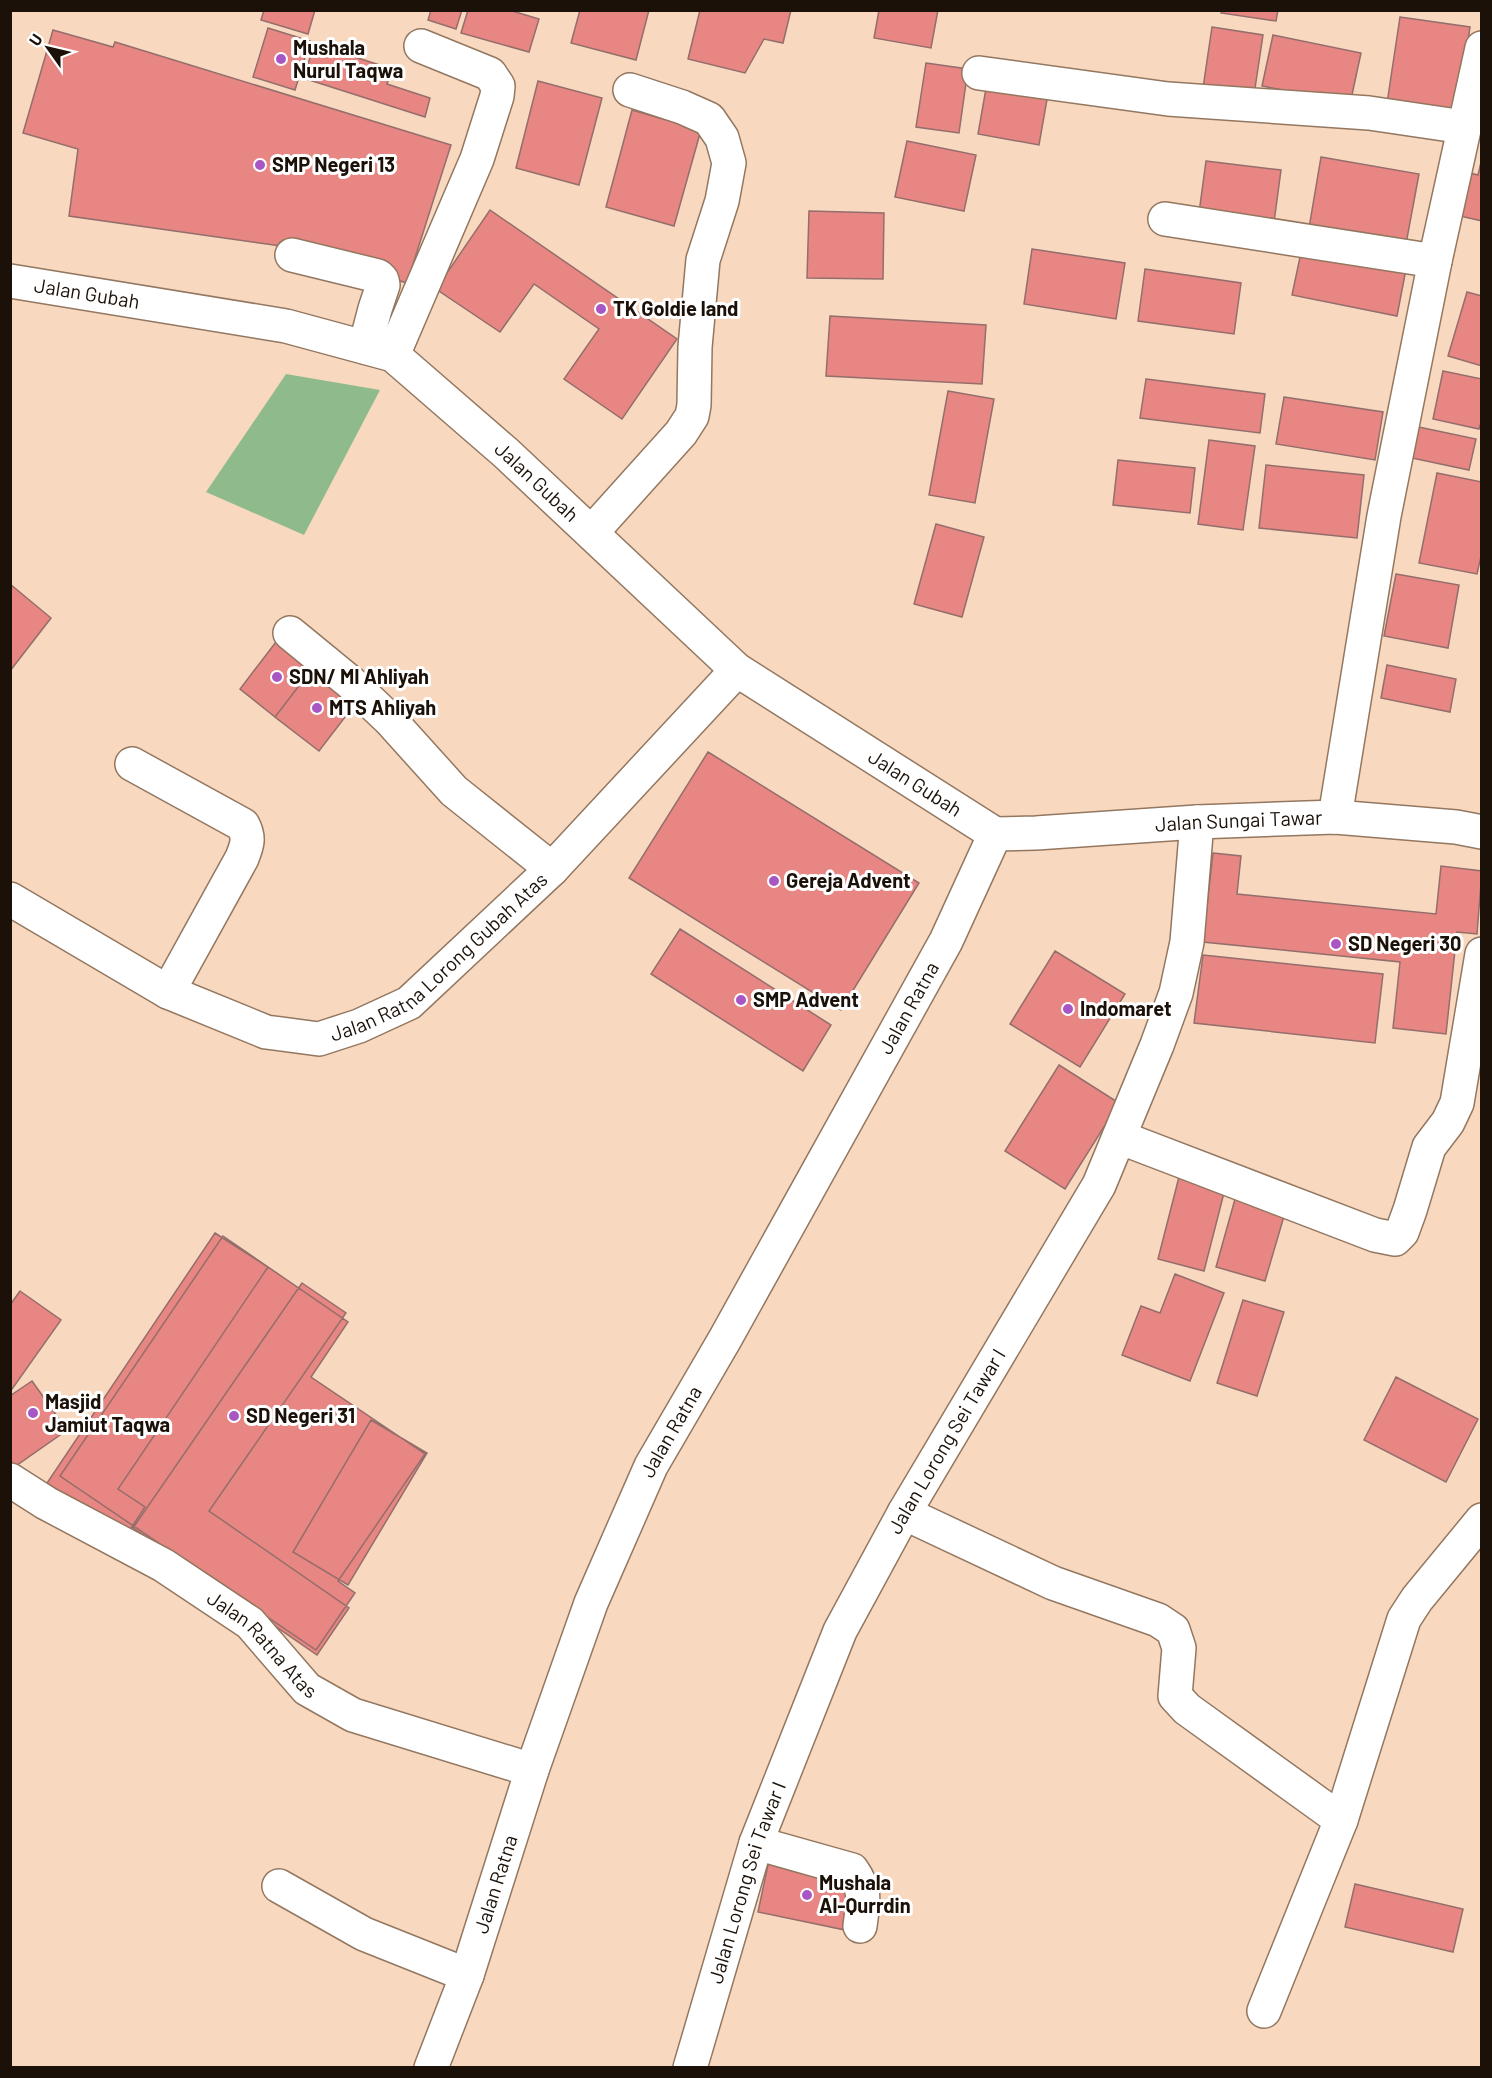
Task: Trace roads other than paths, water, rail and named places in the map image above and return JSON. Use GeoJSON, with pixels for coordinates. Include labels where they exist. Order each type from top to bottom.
{"type":"FeatureCollection","features":[{"type":"Feature","properties":{"kind":"street"},"geometry":{"type":"LineString","coordinates":[[379,351],[477,159],[497,96],[498,86],[490,74],[421,46]]}},
{"type":"Feature","properties":{"kind":"street"},"geometry":{"type":"LineString","coordinates":[[1335,817],[1384,516],[1435,261],[1471,114],[1482,48]]}},
{"type":"Feature","properties":{"kind":"street"},"geometry":{"type":"LineString","coordinates":[[980,73],[1168,99],[1369,113],[1471,114]]}},
{"type":"Feature","properties":{"kind":"street"},"geometry":{"type":"LineString","coordinates":[[592,532],[681,434],[692,416],[695,347],[703,260],[722,201],[729,163],[722,138],[709,119],[682,107],[630,90]]}},
{"type":"Feature","properties":{"kind":"street"},"geometry":{"type":"LineString","coordinates":[[1165,219],[1435,261]]}},
{"type":"Feature","properties":{"kind":"street"},"geometry":{"type":"LineString","coordinates":[[292,255],[378,276],[382,280],[383,285],[375,309],[379,351]]}},
{"type":"Feature","properties":{"kind":"street","name":"Jalan Gubah"},"geometry":{"type":"LineString","coordinates":[[10,281],[286,326],[379,351],[506,453],[738,670],[995,834]]}},
{"type":"Feature","properties":{"kind":"street"},"geometry":{"type":"LineString","coordinates":[[290,633],[351,683],[390,720],[454,790],[552,868]]}},
{"type":"Feature","properties":{"kind":"street","name":"Jalan Ratna Lorong Gubah Atas"},"geometry":{"type":"LineString","coordinates":[[10,899],[168,992],[266,1032],[319,1040],[359,1026],[408,1003],[552,868],[738,670]]}},
{"type":"Feature","properties":{"kind":"street"},"geometry":{"type":"LineString","coordinates":[[132,764],[243,825],[248,834],[243,858],[168,992]]}},
{"type":"Feature","properties":{"kind":"street","name":"Jalan Sungai Tawar"},"geometry":{"type":"LineString","coordinates":[[995,834],[1197,822],[1335,817],[1456,827],[1482,832]]}},
{"type":"Feature","properties":{"kind":"street","name":"Jalan Lorong Sei Tawar I"},"geometry":{"type":"LineString","coordinates":[[690,2067],[756,1844],[840,1631],[903,1513],[1099,1185],[1157,1045],[1176,993],[1187,942],[1197,822]]}},
{"type":"Feature","properties":{"kind":"street","name":"Jalan Ratna"},"geometry":{"type":"LineString","coordinates":[[431,2067],[467,1975],[532,1770],[591,1603],[651,1466],[725,1339],[946,941],[995,834]]}},
{"type":"Feature","properties":{"kind":"street"},"geometry":{"type":"LineString","coordinates":[[1119,1137],[1365,1231],[1395,1239],[1402,1232],[1429,1147],[1448,1122],[1457,1102],[1482,954]]}},
{"type":"Feature","properties":{"kind":"street","name":"Jalan Ratna Atas"},"geometry":{"type":"LineString","coordinates":[[10,1480],[46,1503],[163,1565],[250,1623],[307,1689],[353,1715],[532,1770]]}},
{"type":"Feature","properties":{"kind":"street"},"geometry":{"type":"LineString","coordinates":[[903,1513],[1053,1583],[1158,1620],[1173,1630],[1179,1648],[1175,1696],[1187,1709],[1341,1821]]}},
{"type":"Feature","properties":{"kind":"street"},"geometry":{"type":"LineString","coordinates":[[1264,2011],[1341,1821],[1404,1619],[1416,1599],[1482,1520]]}},
{"type":"Feature","properties":{"kind":"street"},"geometry":{"type":"LineString","coordinates":[[756,1844],[852,1870],[861,1882],[863,1895],[860,1926]]}},
{"type":"Feature","properties":{"kind":"street"},"geometry":{"type":"LineString","coordinates":[[279,1886],[364,1934],[467,1975]]}},
{"type":"Feature","properties":{"kind":"place","name":"Mushala Nurul Taqwa"},"geometry":{"type":"Point","coordinates":[281,59]}},
{"type":"Feature","properties":{"kind":"place","name":"SMP Negeri 13"},"geometry":{"type":"Point","coordinates":[260,165]}},
{"type":"Feature","properties":{"kind":"place","name":"TK Goldie land"},"geometry":{"type":"Point","coordinates":[601,309]}},
{"type":"Feature","properties":{"kind":"place","name":"SDN/ MI Ahliyah"},"geometry":{"type":"Point","coordinates":[277,677]}},
{"type":"Feature","properties":{"kind":"place","name":"MTS Ahliyah"},"geometry":{"type":"Point","coordinates":[317,708]}},
{"type":"Feature","properties":{"kind":"place","name":"Gereja Advent"},"geometry":{"type":"Point","coordinates":[774,881]}},
{"type":"Feature","properties":{"kind":"place","name":"SD Negeri 30"},"geometry":{"type":"Point","coordinates":[1336,944]}},
{"type":"Feature","properties":{"kind":"place","name":"SMP Advent"},"geometry":{"type":"Point","coordinates":[741,1000]}},
{"type":"Feature","properties":{"kind":"place","name":"Indomaret"},"geometry":{"type":"Point","coordinates":[1068,1009]}},
{"type":"Feature","properties":{"kind":"place","name":"Masjid Jamiut Taqwa"},"geometry":{"type":"Point","coordinates":[33,1413]}},
{"type":"Feature","properties":{"kind":"place","name":"SD Negeri 31"},"geometry":{"type":"Point","coordinates":[234,1416]}},
{"type":"Feature","properties":{"kind":"place","name":"Mushala Al-Qurrdin"},"geometry":{"type":"Point","coordinates":[807,1895]}}]}
